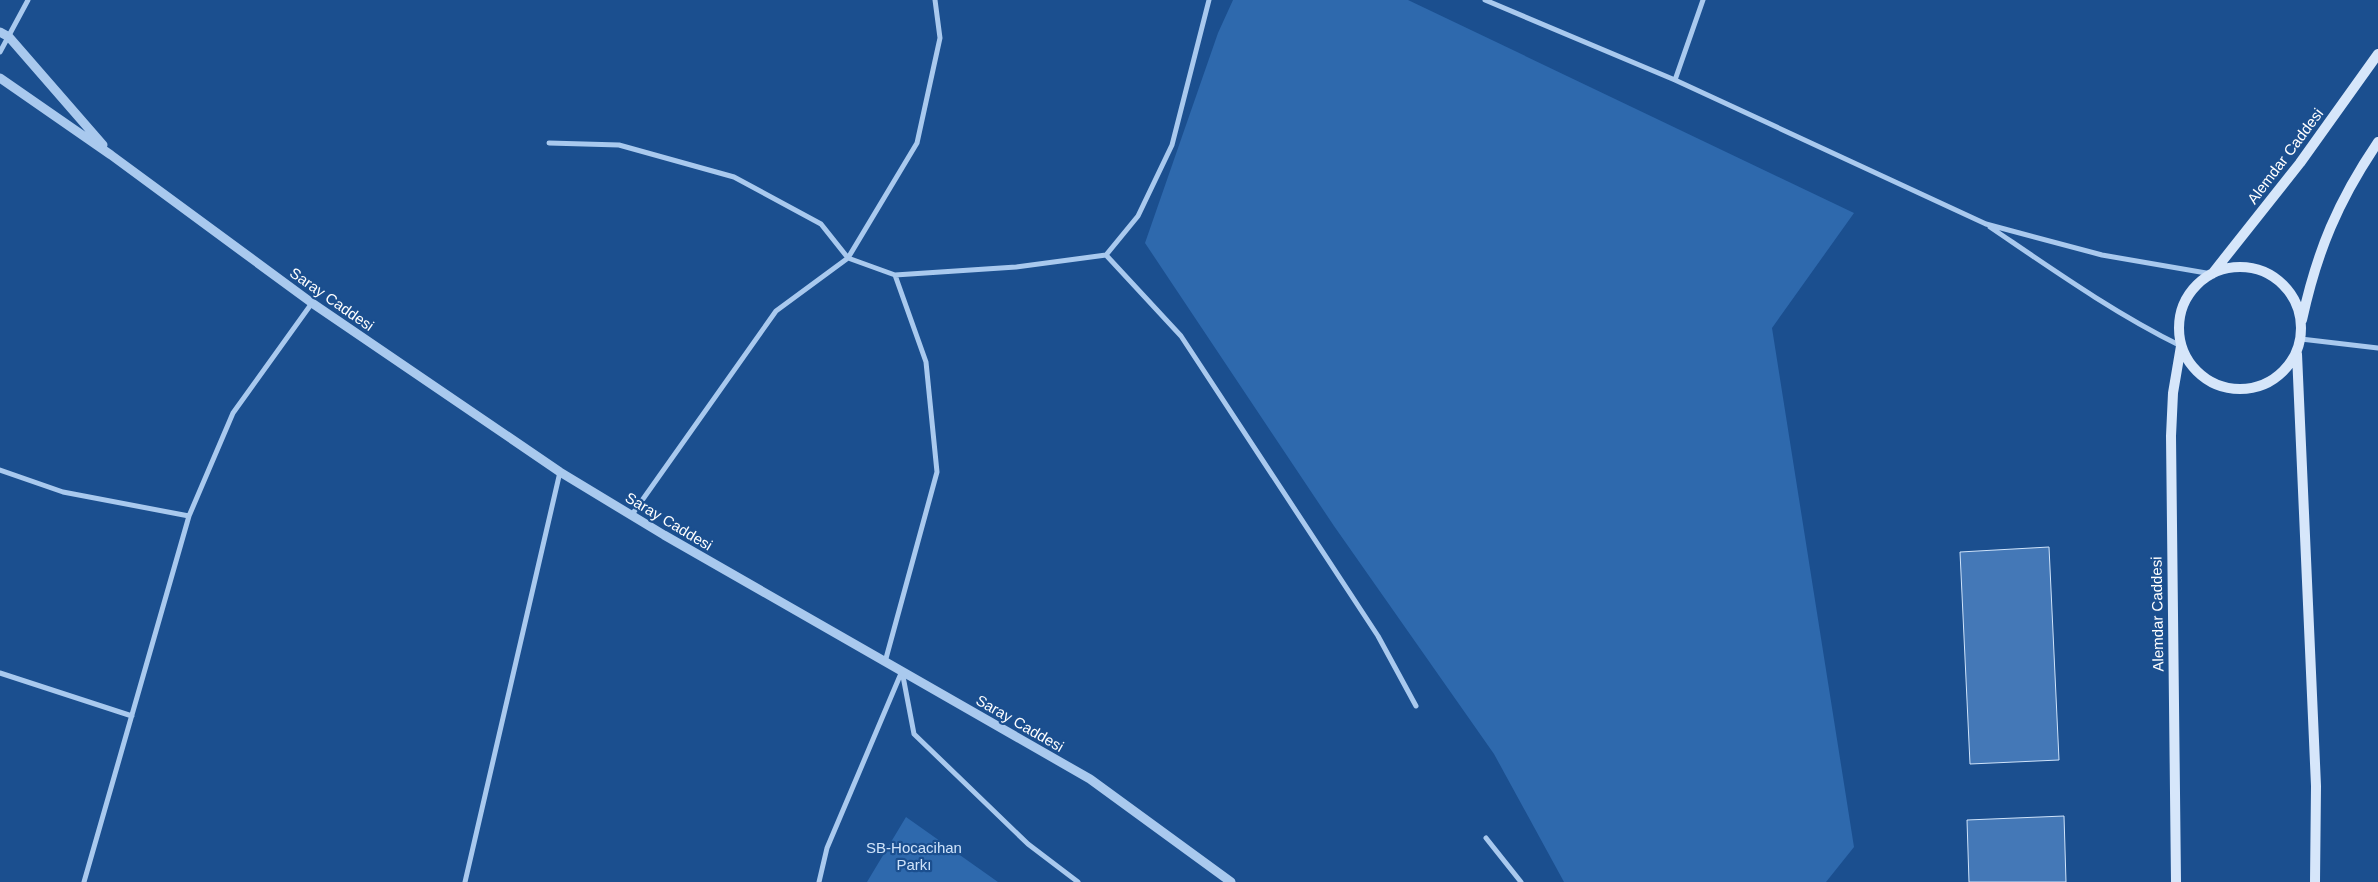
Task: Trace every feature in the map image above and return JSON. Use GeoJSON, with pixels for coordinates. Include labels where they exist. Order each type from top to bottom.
{"type":"FeatureCollection","features":[{"type":"Feature","properties":{"kind":"main road","name":"Alemdar Caddesi"},"geometry":{"type":"LineString","coordinates":[[2212,274],[2300,164],[2378,54]]}},
{"type":"Feature","properties":{"kind":"main road"},"geometry":{"type":"LineString","coordinates":[[2315,882],[2316,786],[2297,354],[2315,268],[2335,213],[2358,172],[2378,142]]}},
{"type":"Feature","properties":{"kind":"main road"},"geometry":{"type":"LineString","coordinates":[[2297,354],[2284,371],[2267,384],[2247,390],[2225,388],[2206,380],[2190,365],[2181,346],[2178,330],[2180,312],[2198,284],[2212,274],[2231,268],[2251,268],[2270,275],[2286,287],[2297,304],[2302,324]]}},
{"type":"Feature","properties":{"kind":"main road","name":"Alemdar Caddesi"},"geometry":{"type":"LineString","coordinates":[[2176,882],[2171,436],[2174,393],[2181,346]]}},
{"type":"Feature","properties":{"kind":"street"},"geometry":{"type":"LineString","coordinates":[[0,52],[28,0]]}},
{"type":"Feature","properties":{"kind":"street"},"geometry":{"type":"LineString","coordinates":[[631,516],[776,311],[848,258],[917,143],[940,38],[935,0]]}},
{"type":"Feature","properties":{"kind":"street"},"geometry":{"type":"LineString","coordinates":[[550,143],[619,145],[734,177],[821,224],[848,258],[895,275],[1016,267],[1106,255],[1138,216],[1172,145],[1209,0]]}},
{"type":"Feature","properties":{"kind":"street"},"geometry":{"type":"LineString","coordinates":[[1485,0],[1675,80],[1986,224],[2110,306],[2147,329],[2181,346]]}},
{"type":"Feature","properties":{"kind":"street"},"geometry":{"type":"LineString","coordinates":[[1675,80],[1703,0]]}},
{"type":"Feature","properties":{"kind":"street"},"geometry":{"type":"LineString","coordinates":[[0,32],[9,37],[111,155]]}},
{"type":"Feature","properties":{"kind":"street"},"geometry":{"type":"LineString","coordinates":[[0,78],[111,155]]}},
{"type":"Feature","properties":{"kind":"street","name":"Saray Caddesi"},"geometry":{"type":"LineString","coordinates":[[111,155],[312,303],[560,472],[631,516],[1090,779],[1231,882]]}},
{"type":"Feature","properties":{"kind":"street"},"geometry":{"type":"LineString","coordinates":[[1986,224],[2102,255],[2212,274]]}},
{"type":"Feature","properties":{"kind":"street"},"geometry":{"type":"LineString","coordinates":[[1106,255],[1180,336],[1378,636],[1416,706]]}},
{"type":"Feature","properties":{"kind":"street"},"geometry":{"type":"LineString","coordinates":[[885,662],[937,472],[926,362],[895,275]]}},
{"type":"Feature","properties":{"kind":"street"},"geometry":{"type":"LineString","coordinates":[[84,882],[189,516],[233,412],[312,303]]}},
{"type":"Feature","properties":{"kind":"street"},"geometry":{"type":"LineString","coordinates":[[2301,339],[2378,348]]}},
{"type":"Feature","properties":{"kind":"street"},"geometry":{"type":"LineString","coordinates":[[0,470],[63,492],[189,516]]}},
{"type":"Feature","properties":{"kind":"street"},"geometry":{"type":"LineString","coordinates":[[465,882],[560,472]]}},
{"type":"Feature","properties":{"kind":"street"},"geometry":{"type":"LineString","coordinates":[[819,882],[827,848],[902,671]]}},
{"type":"Feature","properties":{"kind":"street"},"geometry":{"type":"LineString","coordinates":[[902,671],[914,734],[1028,844],[1078,882]]}},
{"type":"Feature","properties":{"kind":"street"},"geometry":{"type":"LineString","coordinates":[[0,673],[132,716]]}},
{"type":"Feature","properties":{"kind":"street"},"geometry":{"type":"LineString","coordinates":[[1486,838],[1521,882]]}},
{"type":"Feature","properties":{"kind":"green space"},"geometry":{"type":"Polygon","coordinates":[[[1233,0],[1408,0],[1854,213],[1772,328],[1854,847],[1826,882],[1564,882],[1494,754],[1334,526],[1145,243],[1218,33],[1233,0]]]}},
{"type":"Feature","properties":{"kind":"green space","name":"SB-Hocacihan Parkı"},"geometry":{"type":"Polygon","coordinates":[[[906,817],[998,882],[867,882],[906,817]]]}},
{"type":"Feature","properties":{"kind":"building"},"geometry":{"type":"Polygon","coordinates":[[[2049,547],[2059,760],[1970,764],[1960,552],[2049,547]]]}},
{"type":"Feature","properties":{"kind":"building"},"geometry":{"type":"Polygon","coordinates":[[[2064,816],[2066,882],[1969,882],[1967,820],[2064,816]]]}}]}
